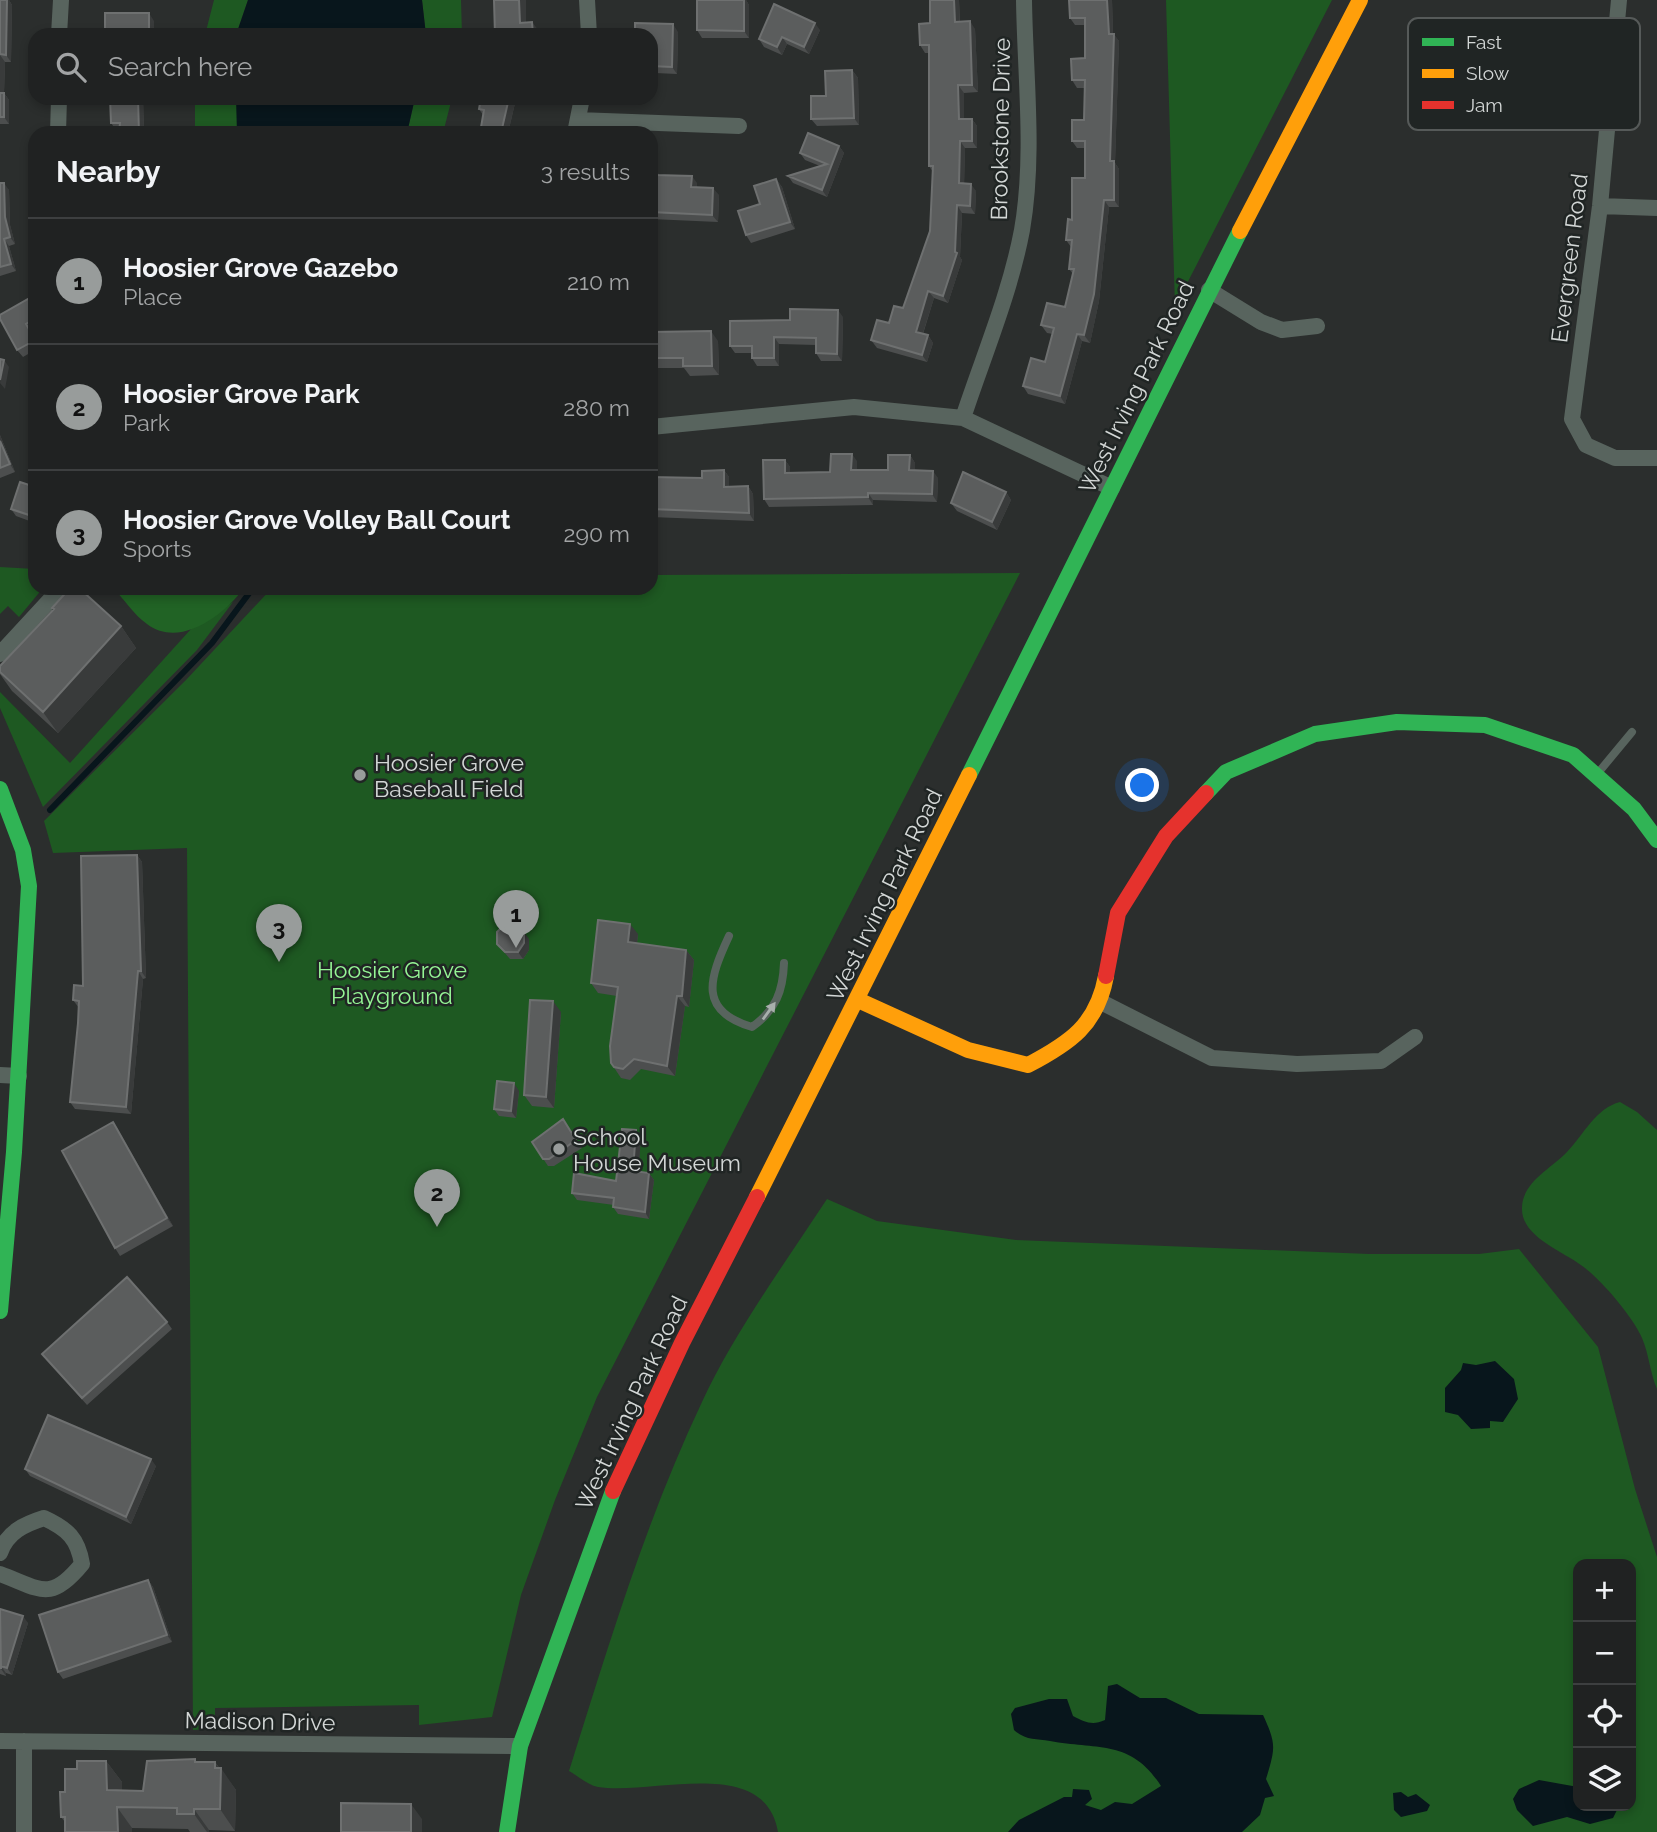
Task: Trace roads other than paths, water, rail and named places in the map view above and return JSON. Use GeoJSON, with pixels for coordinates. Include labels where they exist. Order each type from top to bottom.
{"type":"FeatureCollection","features":[{"type":"Feature","properties":{"kind":"main road","name":"West Irving Park Road"},"geometry":{"type":"LineString","coordinates":[[507,1832],[520,1746],[607,1504],[682,1343],[858,1000],[1209,290],[1360,0]]}},
{"type":"Feature","properties":{"kind":"main road"},"geometry":{"type":"LineString","coordinates":[[858,1000],[968,1049],[1028,1065],[1067,1045],[1101,1002],[1118,913],[1166,836],[1227,772],[1315,734],[1397,722],[1485,725],[1573,755],[1634,809],[1657,840]]}},
{"type":"Feature","properties":{"kind":"main road"},"geometry":{"type":"LineString","coordinates":[[0,789],[23,849],[29,886],[19,1076],[0,1311]]}},
{"type":"Feature","properties":{"kind":"street"},"geometry":{"type":"LineString","coordinates":[[60,28],[61,0]]}},
{"type":"Feature","properties":{"kind":"street"},"geometry":{"type":"LineString","coordinates":[[587,0],[589,28]]}},
{"type":"Feature","properties":{"kind":"street","name":"Brookstone Drive"},"geometry":{"type":"LineString","coordinates":[[963,418],[1010,276],[1022,229],[1027,178],[1024,0]]}},
{"type":"Feature","properties":{"kind":"street","name":"Evergreen Road"},"geometry":{"type":"LineString","coordinates":[[1617,18],[1619,0]]}},
{"type":"Feature","properties":{"kind":"street"},"geometry":{"type":"LineString","coordinates":[[58,126],[59,105]]}},
{"type":"Feature","properties":{"kind":"street"},"geometry":{"type":"LineString","coordinates":[[576,126],[581,105]]}},
{"type":"Feature","properties":{"kind":"street"},"geometry":{"type":"LineString","coordinates":[[658,127],[739,127]]}},
{"type":"Feature","properties":{"kind":"street","name":"Evergreen Road"},"geometry":{"type":"LineString","coordinates":[[1607,130],[1600,206],[1572,419],[1586,445],[1615,458],[1657,458]]}},
{"type":"Feature","properties":{"kind":"street"},"geometry":{"type":"LineString","coordinates":[[1600,206],[1657,208]]}},
{"type":"Feature","properties":{"kind":"street"},"geometry":{"type":"LineString","coordinates":[[1209,290],[1261,322],[1282,330],[1317,326]]}},
{"type":"Feature","properties":{"kind":"street"},"geometry":{"type":"LineString","coordinates":[[658,426],[854,407],[963,418],[1112,488]]}},
{"type":"Feature","properties":{"kind":"street"},"geometry":{"type":"LineString","coordinates":[[0,654],[55,595]]}},
{"type":"Feature","properties":{"kind":"street"},"geometry":{"type":"LineString","coordinates":[[1101,1002],[1212,1058],[1297,1064],[1381,1060],[1415,1037]]}},
{"type":"Feature","properties":{"kind":"street"},"geometry":{"type":"LineString","coordinates":[[0,1075],[19,1076]]}},
{"type":"Feature","properties":{"kind":"street"},"geometry":{"type":"LineString","coordinates":[[0,1553],[2,1546],[22,1525],[44,1518],[63,1527],[79,1543],[82,1564],[65,1585],[41,1591],[0,1574]]}},
{"type":"Feature","properties":{"kind":"street","name":"Madison Drive"},"geometry":{"type":"LineString","coordinates":[[0,1741],[520,1746]]}},
{"type":"Feature","properties":{"kind":"street"},"geometry":{"type":"LineString","coordinates":[[24,1741],[24,1832]]}},
{"type":"Feature","properties":{"kind":"lane"},"geometry":{"type":"LineString","coordinates":[[1596,775],[1632,732]]}},
{"type":"Feature","properties":{"kind":"lane"},"geometry":{"type":"LineString","coordinates":[[729,936],[718,960],[713,987],[714,1003],[728,1020],[752,1027],[768,1016],[783,988],[784,963]]}},
{"type":"Feature","properties":{"kind":"waterway"},"geometry":{"type":"LineString","coordinates":[[50,810],[212,643],[248,595]]}},
{"type":"Feature","properties":{"kind":"place","name":"Hoosier Grove Baseball Field"},"geometry":{"type":"Point","coordinates":[360,775]}},
{"type":"Feature","properties":{"kind":"place","name":"Hoosier Grove Gazebo"},"geometry":{"type":"Point","coordinates":[516,948]}},
{"type":"Feature","properties":{"kind":"place","name":"Hoosier Grove Volley Ball Court"},"geometry":{"type":"Point","coordinates":[279,962]}},
{"type":"Feature","properties":{"kind":"place","name":"School House Museum"},"geometry":{"type":"Point","coordinates":[559,1149]}},
{"type":"Feature","properties":{"kind":"place","name":"Hoosier Grove Park"},"geometry":{"type":"Point","coordinates":[437,1227]}},
{"type":"Feature","properties":{"kind":"park label","name":"Hoosier Grove Playground"},"geometry":{"type":"Point","coordinates":[392,982]}}]}
